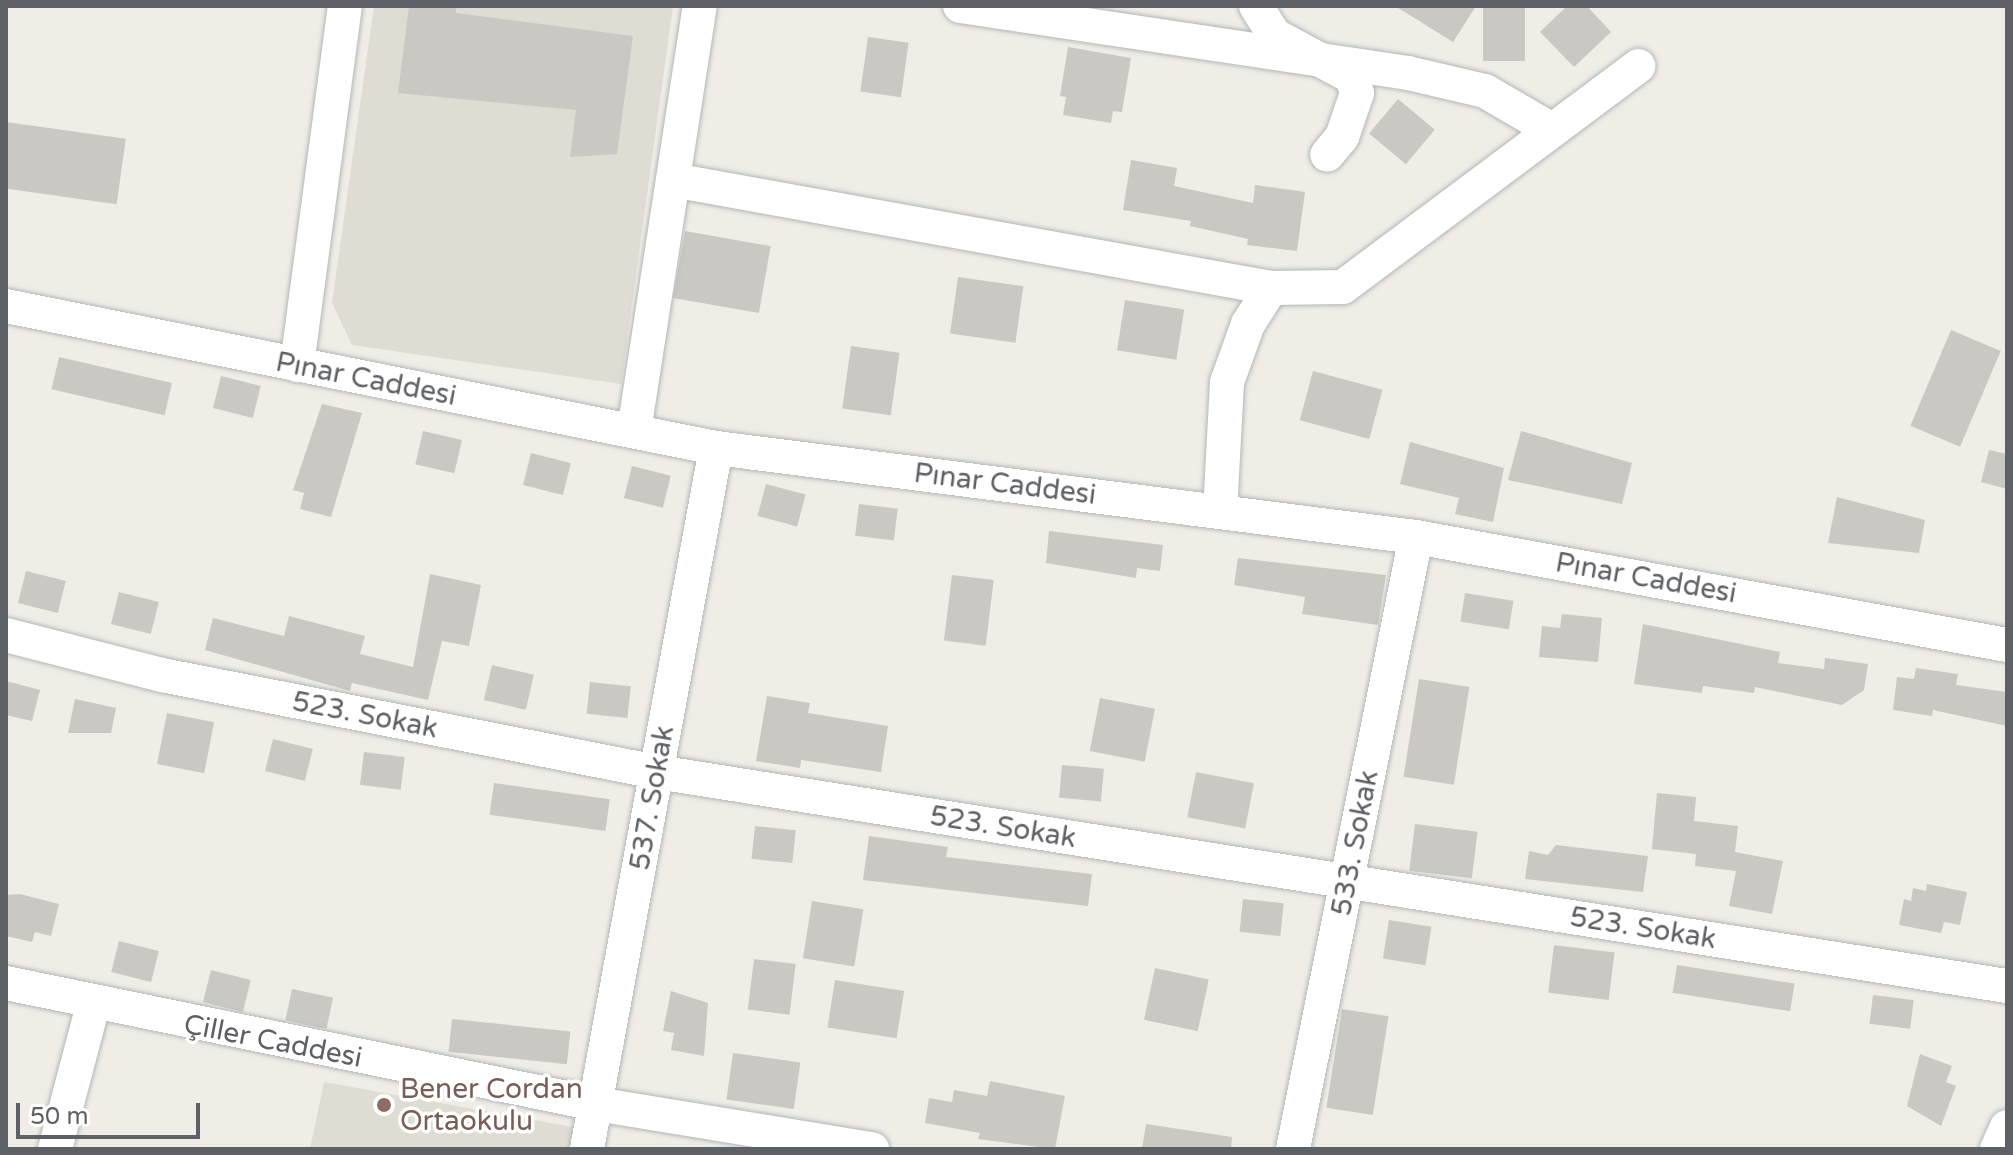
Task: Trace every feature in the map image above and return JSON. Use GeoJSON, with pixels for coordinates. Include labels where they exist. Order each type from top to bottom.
{"type":"FeatureCollection","features":[{"type":"Feature","properties":{"kind":"street"},"geometry":{"type":"LineString","coordinates":[[297,365],[345,6]]}},
{"type":"Feature","properties":{"kind":"street"},"geometry":{"type":"LineString","coordinates":[[634,431],[700,6]]}},
{"type":"Feature","properties":{"kind":"street"},"geometry":{"type":"LineString","coordinates":[[960,6],[1332,66],[1408,73],[1485,91],[1552,130]]}},
{"type":"Feature","properties":{"kind":"street"},"geometry":{"type":"LineString","coordinates":[[1256,6],[1274,35],[1352,77],[1357,93],[1342,137],[1327,155]]}},
{"type":"Feature","properties":{"kind":"street"},"geometry":{"type":"LineString","coordinates":[[673,180],[1271,288],[1343,287],[1638,66]]}},
{"type":"Feature","properties":{"kind":"street"},"geometry":{"type":"LineString","coordinates":[[1220,512],[1227,382],[1248,324],[1271,288]]}},
{"type":"Feature","properties":{"kind":"street","name":"Pınar Caddesi"},"geometry":{"type":"LineString","coordinates":[[6,306],[716,448],[1416,537],[2007,644]]}},
{"type":"Feature","properties":{"kind":"street","name":"537. Sokak"},"geometry":{"type":"LineString","coordinates":[[587,1149],[716,448]]}},
{"type":"Feature","properties":{"kind":"street","name":"533. Sokak"},"geometry":{"type":"LineString","coordinates":[[1293,1149],[1416,537]]}},
{"type":"Feature","properties":{"kind":"street","name":"523. Sokak"},"geometry":{"type":"LineString","coordinates":[[6,635],[162,675],[657,772],[2007,986]]}},
{"type":"Feature","properties":{"kind":"street","name":"Çiller Caddesi"},"geometry":{"type":"LineString","coordinates":[[6,983],[93,1005],[596,1104],[872,1149]]}},
{"type":"Feature","properties":{"kind":"street"},"geometry":{"type":"LineString","coordinates":[[55,1149],[93,1005]]}},
{"type":"Feature","properties":{"kind":"street"},"geometry":{"type":"LineString","coordinates":[[1997,1149],[2007,1127]]}},
{"type":"Feature","properties":{"kind":"shaded area"},"geometry":{"type":"Polygon","coordinates":[[[374,6],[673,6],[621,384],[352,345],[332,303],[374,6]]]}},
{"type":"Feature","properties":{"kind":"shaded area","name":"Bener Cordan Ortaokulu"},"geometry":{"type":"Polygon","coordinates":[[[324,1082],[573,1127],[569,1149],[310,1149],[324,1082]]]}},
{"type":"Feature","properties":{"kind":"building"},"geometry":{"type":"Polygon","coordinates":[[[409,6],[456,6],[456,13],[633,36],[617,154],[570,157],[576,110],[398,93],[409,6]]]}},
{"type":"Feature","properties":{"kind":"building"},"geometry":{"type":"Polygon","coordinates":[[[1395,6],[1476,6],[1453,42],[1395,6]]]}},
{"type":"Feature","properties":{"kind":"building"},"geometry":{"type":"Polygon","coordinates":[[[1483,6],[1525,6],[1525,61],[1483,61],[1483,6]]]}},
{"type":"Feature","properties":{"kind":"building"},"geometry":{"type":"Polygon","coordinates":[[[1567,6],[1587,6],[1611,32],[1574,67],[1540,32],[1567,6]]]}},
{"type":"Feature","properties":{"kind":"building"},"geometry":{"type":"Polygon","coordinates":[[[868,37],[909,43],[901,97],[860,91],[868,37]]]}},
{"type":"Feature","properties":{"kind":"building"},"geometry":{"type":"Polygon","coordinates":[[[1068,47],[1131,58],[1122,112],[1113,111],[1111,123],[1063,115],[1066,97],[1060,96],[1068,47]]]}},
{"type":"Feature","properties":{"kind":"building"},"geometry":{"type":"Polygon","coordinates":[[[1398,99],[1435,130],[1406,164],[1369,133],[1398,99]]]}},
{"type":"Feature","properties":{"kind":"building"},"geometry":{"type":"Polygon","coordinates":[[[6,122],[126,139],[117,204],[6,189],[6,122]]]}},
{"type":"Feature","properties":{"kind":"building"},"geometry":{"type":"Polygon","coordinates":[[[1131,160],[1177,168],[1174,186],[1253,203],[1255,185],[1305,192],[1297,251],[1247,245],[1248,239],[1190,226],[1191,221],[1123,210],[1131,160]]]}},
{"type":"Feature","properties":{"kind":"building"},"geometry":{"type":"Polygon","coordinates":[[[685,231],[771,246],[759,313],[673,298],[685,231]]]}},
{"type":"Feature","properties":{"kind":"building"},"geometry":{"type":"Polygon","coordinates":[[[958,277],[1023,286],[1015,343],[950,333],[958,277]]]}},
{"type":"Feature","properties":{"kind":"building"},"geometry":{"type":"Polygon","coordinates":[[[1125,300],[1184,309],[1176,360],[1117,350],[1125,300]]]}},
{"type":"Feature","properties":{"kind":"building"},"geometry":{"type":"Polygon","coordinates":[[[1951,330],[2001,351],[1960,447],[1910,426],[1951,330]]]}},
{"type":"Feature","properties":{"kind":"building"},"geometry":{"type":"Polygon","coordinates":[[[851,346],[900,353],[891,415],[842,408],[851,346]]]}},
{"type":"Feature","properties":{"kind":"building"},"geometry":{"type":"Polygon","coordinates":[[[59,357],[172,383],[165,415],[52,389],[59,357]]]}},
{"type":"Feature","properties":{"kind":"building"},"geometry":{"type":"Polygon","coordinates":[[[1313,371],[1383,390],[1369,439],[1300,420],[1313,371]]]}},
{"type":"Feature","properties":{"kind":"building"},"geometry":{"type":"Polygon","coordinates":[[[221,376],[261,386],[253,418],[213,408],[221,376]]]}},
{"type":"Feature","properties":{"kind":"building"},"geometry":{"type":"Polygon","coordinates":[[[322,404],[362,413],[331,517],[300,509],[304,493],[293,490],[322,404]]]}},
{"type":"Feature","properties":{"kind":"building"},"geometry":{"type":"Polygon","coordinates":[[[423,431],[462,440],[454,473],[415,464],[423,431]]]}},
{"type":"Feature","properties":{"kind":"building"},"geometry":{"type":"Polygon","coordinates":[[[1521,431],[1632,463],[1622,504],[1508,480],[1521,431]]]}},
{"type":"Feature","properties":{"kind":"building"},"geometry":{"type":"Polygon","coordinates":[[[1410,442],[1504,468],[1493,522],[1455,514],[1459,498],[1400,484],[1410,442]]]}},
{"type":"Feature","properties":{"kind":"building"},"geometry":{"type":"Polygon","coordinates":[[[1989,450],[2007,454],[2007,489],[1981,482],[1989,450]]]}},
{"type":"Feature","properties":{"kind":"building"},"geometry":{"type":"Polygon","coordinates":[[[531,453],[571,463],[563,495],[523,485],[531,453]]]}},
{"type":"Feature","properties":{"kind":"building"},"geometry":{"type":"Polygon","coordinates":[[[632,466],[671,476],[663,508],[624,498],[632,466]]]}},
{"type":"Feature","properties":{"kind":"building"},"geometry":{"type":"Polygon","coordinates":[[[766,484],[806,495],[797,526],[757,516],[766,484]]]}},
{"type":"Feature","properties":{"kind":"building"},"geometry":{"type":"Polygon","coordinates":[[[1837,497],[1925,520],[1919,553],[1828,543],[1837,497]]]}},
{"type":"Feature","properties":{"kind":"building"},"geometry":{"type":"Polygon","coordinates":[[[859,504],[898,509],[894,541],[855,536],[859,504]]]}},
{"type":"Feature","properties":{"kind":"building"},"geometry":{"type":"Polygon","coordinates":[[[1049,531],[1163,545],[1160,571],[1137,568],[1136,578],[1046,563],[1049,531]]]}},
{"type":"Feature","properties":{"kind":"building"},"geometry":{"type":"Polygon","coordinates":[[[1238,558],[1386,575],[1378,625],[1302,614],[1305,597],[1234,585],[1238,558]]]}},
{"type":"Feature","properties":{"kind":"building"},"geometry":{"type":"Polygon","coordinates":[[[26,571],[66,581],[58,613],[18,603],[26,571]]]}},
{"type":"Feature","properties":{"kind":"building"},"geometry":{"type":"Polygon","coordinates":[[[430,574],[481,585],[469,646],[442,641],[428,700],[352,683],[350,691],[205,650],[213,618],[284,636],[289,616],[365,636],[360,654],[413,667],[430,574]]]}},
{"type":"Feature","properties":{"kind":"building"},"geometry":{"type":"Polygon","coordinates":[[[952,575],[994,580],[986,646],[944,641],[952,575]]]}},
{"type":"Feature","properties":{"kind":"building"},"geometry":{"type":"Polygon","coordinates":[[[119,592],[159,602],[151,634],[111,624],[119,592]]]}},
{"type":"Feature","properties":{"kind":"building"},"geometry":{"type":"Polygon","coordinates":[[[1465,593],[1513,601],[1509,629],[1460,622],[1465,593]]]}},
{"type":"Feature","properties":{"kind":"building"},"geometry":{"type":"Polygon","coordinates":[[[1562,614],[1602,618],[1598,662],[1539,657],[1542,626],[1560,628],[1562,614]]]}},
{"type":"Feature","properties":{"kind":"building"},"geometry":{"type":"Polygon","coordinates":[[[1643,624],[1780,652],[1778,663],[1824,669],[1825,658],[1868,664],[1864,690],[1842,705],[1755,687],[1754,693],[1703,686],[1702,693],[1634,684],[1643,624]]]}},
{"type":"Feature","properties":{"kind":"building"},"geometry":{"type":"Polygon","coordinates":[[[492,665],[534,675],[526,710],[484,700],[492,665]]]}},
{"type":"Feature","properties":{"kind":"building"},"geometry":{"type":"Polygon","coordinates":[[[1916,668],[1958,674],[1956,685],[2007,692],[2007,726],[1933,710],[1932,716],[1893,710],[1897,677],[1914,679],[1916,668]]]}},
{"type":"Feature","properties":{"kind":"building"},"geometry":{"type":"Polygon","coordinates":[[[1419,679],[1469,687],[1454,785],[1404,777],[1419,679]]]}},
{"type":"Feature","properties":{"kind":"building"},"geometry":{"type":"Polygon","coordinates":[[[6,681],[40,690],[32,721],[6,715],[6,681]]]}},
{"type":"Feature","properties":{"kind":"building"},"geometry":{"type":"Polygon","coordinates":[[[590,682],[631,686],[627,718],[587,714],[590,682]]]}},
{"type":"Feature","properties":{"kind":"building"},"geometry":{"type":"Polygon","coordinates":[[[767,696],[810,703],[808,713],[888,726],[881,772],[801,760],[800,768],[756,761],[767,696]]]}},
{"type":"Feature","properties":{"kind":"building"},"geometry":{"type":"Polygon","coordinates":[[[1100,698],[1155,709],[1145,762],[1090,751],[1100,698]]]}},
{"type":"Feature","properties":{"kind":"building"},"geometry":{"type":"Polygon","coordinates":[[[75,699],[116,708],[111,733],[68,733],[75,699]]]}},
{"type":"Feature","properties":{"kind":"building"},"geometry":{"type":"Polygon","coordinates":[[[167,713],[214,722],[204,773],[157,764],[167,713]]]}},
{"type":"Feature","properties":{"kind":"building"},"geometry":{"type":"Polygon","coordinates":[[[273,739],[313,749],[305,781],[265,771],[273,739]]]}},
{"type":"Feature","properties":{"kind":"building"},"geometry":{"type":"Polygon","coordinates":[[[364,752],[405,757],[401,790],[360,785],[364,752]]]}},
{"type":"Feature","properties":{"kind":"building"},"geometry":{"type":"Polygon","coordinates":[[[1062,765],[1104,769],[1101,802],[1059,798],[1062,765]]]}},
{"type":"Feature","properties":{"kind":"building"},"geometry":{"type":"Polygon","coordinates":[[[1196,772],[1254,783],[1245,828],[1187,817],[1196,772]]]}},
{"type":"Feature","properties":{"kind":"building"},"geometry":{"type":"Polygon","coordinates":[[[494,783],[610,799],[605,831],[490,815],[494,783]]]}},
{"type":"Feature","properties":{"kind":"building"},"geometry":{"type":"Polygon","coordinates":[[[1657,793],[1696,797],[1694,821],[1738,826],[1735,852],[1783,861],[1772,914],[1729,906],[1736,871],[1695,866],[1696,854],[1652,849],[1657,793]]]}},
{"type":"Feature","properties":{"kind":"building"},"geometry":{"type":"Polygon","coordinates":[[[1415,824],[1478,832],[1472,878],[1409,871],[1415,824]]]}},
{"type":"Feature","properties":{"kind":"building"},"geometry":{"type":"Polygon","coordinates":[[[755,826],[796,830],[792,863],[752,859],[755,826]]]}},
{"type":"Feature","properties":{"kind":"building"},"geometry":{"type":"Polygon","coordinates":[[[869,836],[948,847],[946,857],[1092,874],[1088,906],[863,880],[869,836]]]}},
{"type":"Feature","properties":{"kind":"building"},"geometry":{"type":"Polygon","coordinates":[[[1556,845],[1648,856],[1643,892],[1525,879],[1529,851],[1548,855],[1556,845]]]}},
{"type":"Feature","properties":{"kind":"building"},"geometry":{"type":"Polygon","coordinates":[[[1927,884],[1967,892],[1960,925],[1944,922],[1941,933],[1899,925],[1904,899],[1911,901],[1913,888],[1926,891],[1927,884]]]}},
{"type":"Feature","properties":{"kind":"building"},"geometry":{"type":"Polygon","coordinates":[[[20,894],[59,904],[51,936],[35,932],[32,942],[6,936],[6,895],[20,894]]]}},
{"type":"Feature","properties":{"kind":"building"},"geometry":{"type":"Polygon","coordinates":[[[1243,899],[1284,903],[1280,936],[1240,932],[1243,899]]]}},
{"type":"Feature","properties":{"kind":"building"},"geometry":{"type":"Polygon","coordinates":[[[812,901],[863,909],[854,966],[803,958],[812,901]]]}},
{"type":"Feature","properties":{"kind":"building"},"geometry":{"type":"Polygon","coordinates":[[[1389,920],[1431,927],[1425,965],[1383,959],[1389,920]]]}},
{"type":"Feature","properties":{"kind":"building"},"geometry":{"type":"Polygon","coordinates":[[[119,941],[159,951],[151,982],[111,972],[119,941]]]}},
{"type":"Feature","properties":{"kind":"building"},"geometry":{"type":"Polygon","coordinates":[[[1554,945],[1615,952],[1609,1000],[1548,993],[1554,945]]]}},
{"type":"Feature","properties":{"kind":"building"},"geometry":{"type":"Polygon","coordinates":[[[754,959],[796,964],[789,1015],[748,1010],[754,959]]]}},
{"type":"Feature","properties":{"kind":"building"},"geometry":{"type":"Polygon","coordinates":[[[1677,965],[1795,984],[1790,1011],[1673,993],[1677,965]]]}},
{"type":"Feature","properties":{"kind":"building"},"geometry":{"type":"Polygon","coordinates":[[[1155,968],[1209,979],[1198,1031],[1144,1020],[1155,968]]]}},
{"type":"Feature","properties":{"kind":"building"},"geometry":{"type":"Polygon","coordinates":[[[211,970],[251,980],[243,1012],[203,1002],[211,970]]]}},
{"type":"Feature","properties":{"kind":"building"},"geometry":{"type":"Polygon","coordinates":[[[835,980],[904,991],[897,1038],[827,1027],[835,980]]]}},
{"type":"Feature","properties":{"kind":"building"},"geometry":{"type":"Polygon","coordinates":[[[292,989],[333,998],[326,1029],[285,1020],[292,989]]]}},
{"type":"Feature","properties":{"kind":"building"},"geometry":{"type":"Polygon","coordinates":[[[671,991],[708,1003],[704,1056],[671,1050],[674,1033],[663,1031],[671,991]]]}},
{"type":"Feature","properties":{"kind":"building"},"geometry":{"type":"Polygon","coordinates":[[[1873,995],[1914,1000],[1910,1029],[1869,1024],[1873,995]]]}},
{"type":"Feature","properties":{"kind":"building"},"geometry":{"type":"Polygon","coordinates":[[[1342,1009],[1388,1016],[1373,1115],[1326,1108],[1342,1009]]]}},
{"type":"Feature","properties":{"kind":"building"},"geometry":{"type":"Polygon","coordinates":[[[452,1019],[570,1031],[567,1064],[449,1052],[452,1019]]]}},
{"type":"Feature","properties":{"kind":"building"},"geometry":{"type":"Polygon","coordinates":[[[733,1053],[800,1062],[794,1109],[726,1100],[733,1053]]]}},
{"type":"Feature","properties":{"kind":"building"},"geometry":{"type":"Polygon","coordinates":[[[1920,1054],[1952,1066],[1946,1082],[1956,1086],[1941,1126],[1907,1106],[1920,1054]]]}},
{"type":"Feature","properties":{"kind":"building"},"geometry":{"type":"Polygon","coordinates":[[[990,1081],[1065,1096],[1055,1149],[978,1139],[980,1133],[925,1123],[929,1098],[952,1102],[954,1090],[987,1096],[990,1081]]]}},
{"type":"Feature","properties":{"kind":"building"},"geometry":{"type":"Polygon","coordinates":[[[1146,1124],[1232,1137],[1231,1149],[1142,1149],[1146,1124]]]}},
{"type":"Feature","properties":{"kind":"place","name":"Bener Cordan Ortaokulu"},"geometry":{"type":"Point","coordinates":[384,1105]}}]}
